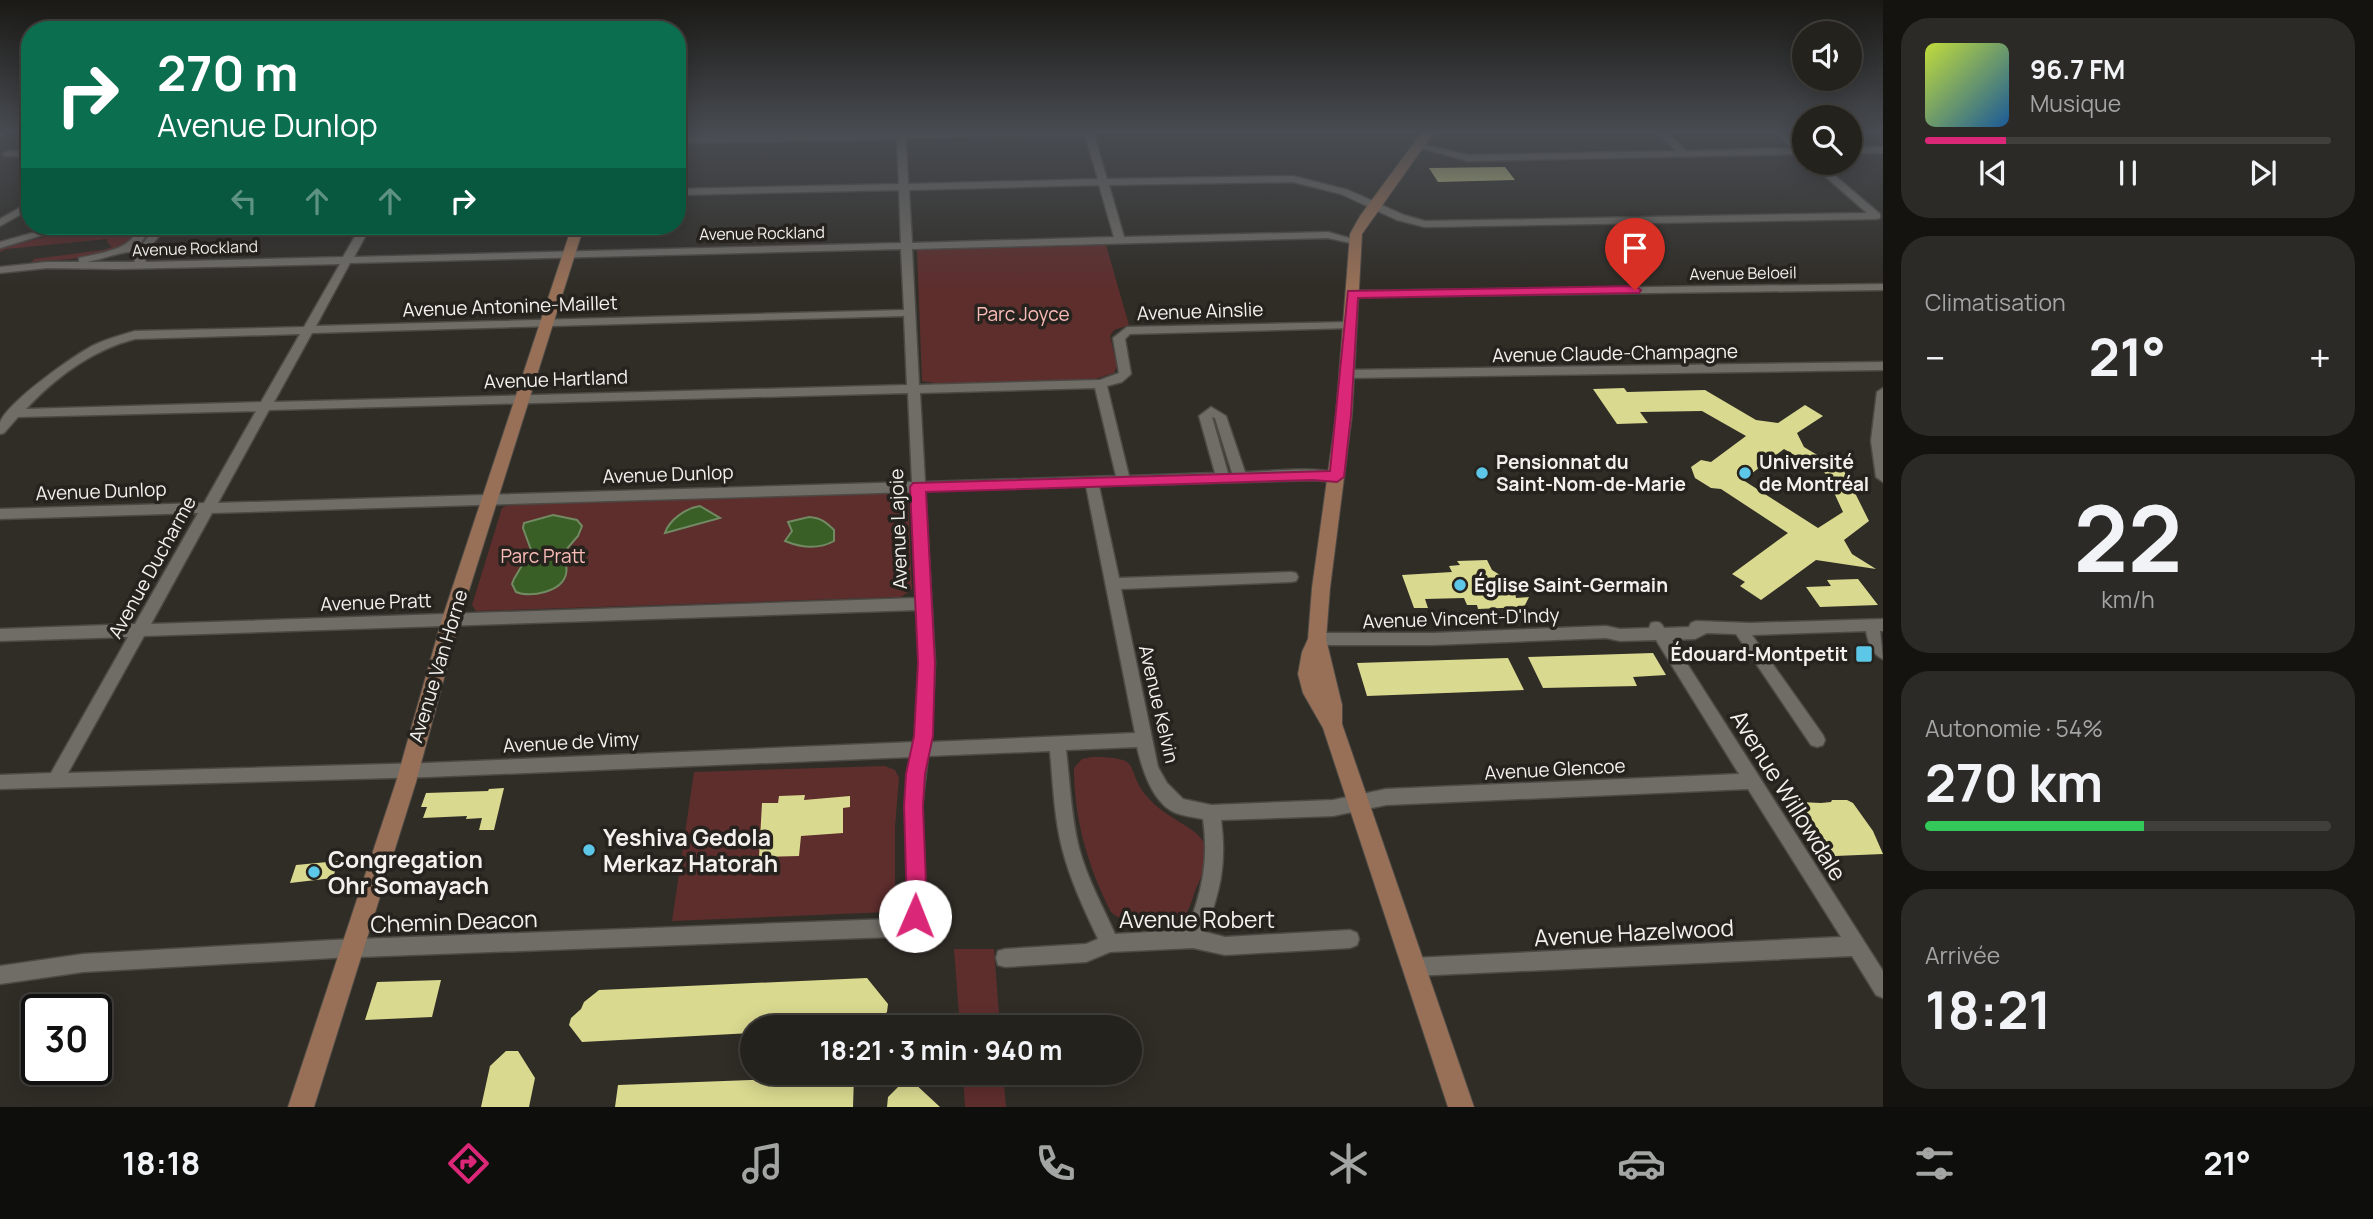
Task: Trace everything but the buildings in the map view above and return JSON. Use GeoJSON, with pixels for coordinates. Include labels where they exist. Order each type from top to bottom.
{"type":"FeatureCollection","features":[{"type":"Feature","properties":{"kind":"main road"},"geometry":{"type":"LineString","coordinates":[[1390,184],[1360,225],[1355,241],[1347,374],[1337,477],[1321,587],[1317,639],[1306,666],[1317,703],[1332,724],[1461,1107]]}},
{"type":"Feature","properties":{"kind":"main road","name":"Avenue Van Horne"},"geometry":{"type":"LineString","coordinates":[[301,1107],[353,949],[451,620],[575,235]]}},
{"type":"Feature","properties":{"kind":"street","name":"Avenue Lajoie"},"geometry":{"type":"LineString","coordinates":[[904,184],[922,604],[927,663],[923,736],[916,774],[913,829],[917,909],[910,922]]}},
{"type":"Feature","properties":{"kind":"street"},"geometry":{"type":"LineString","coordinates":[[686,192],[1071,184]]}},
{"type":"Feature","properties":{"kind":"street"},"geometry":{"type":"LineString","coordinates":[[1104,184],[1120,240]]}},
{"type":"Feature","properties":{"kind":"street"},"geometry":{"type":"LineString","coordinates":[[1310,184],[1374,205],[1407,221],[1433,224],[1881,219]]}},
{"type":"Feature","properties":{"kind":"street"},"geometry":{"type":"LineString","coordinates":[[1839,184],[1881,219]]}},
{"type":"Feature","properties":{"kind":"street"},"geometry":{"type":"LineString","coordinates":[[0,223],[21,210]]}},
{"type":"Feature","properties":{"kind":"street"},"geometry":{"type":"LineString","coordinates":[[0,242],[21,235]]}},
{"type":"Feature","properties":{"kind":"street"},"geometry":{"type":"LineString","coordinates":[[0,242],[29,235]]}},
{"type":"Feature","properties":{"kind":"street"},"geometry":{"type":"LineString","coordinates":[[128,265],[125,257],[141,235]]}},
{"type":"Feature","properties":{"kind":"street"},"geometry":{"type":"LineString","coordinates":[[141,264],[138,256],[155,235]]}},
{"type":"Feature","properties":{"kind":"street","name":"Avenue Ducharme"},"geometry":{"type":"LineString","coordinates":[[55,781],[361,235]]}},
{"type":"Feature","properties":{"kind":"street","name":"Avenue Rockland"},"geometry":{"type":"LineString","coordinates":[[0,270],[47,265],[1331,235],[1355,241]]}},
{"type":"Feature","properties":{"kind":"street"},"geometry":{"type":"LineString","coordinates":[[47,265],[106,255],[135,243]]}},
{"type":"Feature","properties":{"kind":"street","name":"Avenue Beloeil"},"geometry":{"type":"LineString","coordinates":[[1352,294],[1883,288]]}},
{"type":"Feature","properties":{"kind":"street","name":"Avenue Antonine-Maillet"},"geometry":{"type":"LineString","coordinates":[[13,413],[45,382],[114,340],[144,334],[908,313]]}},
{"type":"Feature","properties":{"kind":"street","name":"Avenue Ainslie"},"geometry":{"type":"LineString","coordinates":[[1100,384],[1125,374],[1119,338],[1127,331],[1350,325]]}},
{"type":"Feature","properties":{"kind":"street","name":"Avenue Claude-Champagne"},"geometry":{"type":"LineString","coordinates":[[1347,374],[1883,366]]}},
{"type":"Feature","properties":{"kind":"street"},"geometry":{"type":"LineString","coordinates":[[1100,384],[1124,480]]}},
{"type":"Feature","properties":{"kind":"street","name":"Avenue Hartland"},"geometry":{"type":"LineString","coordinates":[[13,413],[1100,384]]}},
{"type":"Feature","properties":{"kind":"street"},"geometry":{"type":"LineString","coordinates":[[1883,392],[1877,441],[1883,477]]}},
{"type":"Feature","properties":{"kind":"street"},"geometry":{"type":"LineString","coordinates":[[1223,477],[1205,416],[1211,411],[1220,416],[1240,477]]}},
{"type":"Feature","properties":{"kind":"street"},"geometry":{"type":"LineString","coordinates":[[0,430],[13,413]]}},
{"type":"Feature","properties":{"kind":"street","name":"Avenue Dunlop"},"geometry":{"type":"LineString","coordinates":[[0,514],[1223,477],[1337,477]]}},
{"type":"Feature","properties":{"kind":"street","name":"Avenue Kelvin"},"geometry":{"type":"LineString","coordinates":[[1092,482],[1150,769],[1169,798],[1178,806],[1212,813]]}},
{"type":"Feature","properties":{"kind":"street"},"geometry":{"type":"LineString","coordinates":[[1112,584],[1291,577]]}},
{"type":"Feature","properties":{"kind":"street","name":"Avenue Pratt"},"geometry":{"type":"LineString","coordinates":[[0,635],[922,604]]}},
{"type":"Feature","properties":{"kind":"street"},"geometry":{"type":"LineString","coordinates":[[1879,628],[1875,642],[1883,653]]}},
{"type":"Feature","properties":{"kind":"street","name":"Avenue Vincent-D'Indy"},"geometry":{"type":"LineString","coordinates":[[1317,639],[1433,639],[1606,632],[1619,635],[1658,631],[1695,633],[1702,629],[1879,628]]}},
{"type":"Feature","properties":{"kind":"street"},"geometry":{"type":"LineString","coordinates":[[1740,629],[1817,740]]}},
{"type":"Feature","properties":{"kind":"street","name":"Avenue Willowdale"},"geometry":{"type":"LineString","coordinates":[[1658,631],[1883,988]]}},
{"type":"Feature","properties":{"kind":"street","name":"Avenue de Vimy"},"geometry":{"type":"LineString","coordinates":[[0,782],[408,770],[1144,740]]}},
{"type":"Feature","properties":{"kind":"street"},"geometry":{"type":"LineString","coordinates":[[1057,743],[1063,808],[1074,861],[1110,943]]}},
{"type":"Feature","properties":{"kind":"street","name":"Avenue Glencoe"},"geometry":{"type":"LineString","coordinates":[[1358,804],[1386,797],[1754,780]]}},
{"type":"Feature","properties":{"kind":"street"},"geometry":{"type":"LineString","coordinates":[[1193,939],[1215,882],[1217,845],[1212,813],[1333,808],[1358,804]]}},
{"type":"Feature","properties":{"kind":"street","name":"Chemin Deacon"},"geometry":{"type":"LineString","coordinates":[[0,975],[83,963],[353,949],[891,928],[910,922]]}},
{"type":"Feature","properties":{"kind":"street","name":"Avenue Robert"},"geometry":{"type":"LineString","coordinates":[[1005,958],[1086,953],[1110,943],[1193,939],[1225,946],[1350,940]]}},
{"type":"Feature","properties":{"kind":"street","name":"Avenue Hazelwood"},"geometry":{"type":"LineString","coordinates":[[1413,967],[1857,946]]}},
{"type":"Feature","properties":{"kind":"green space"},"geometry":{"type":"Polygon","coordinates":[[[51,235],[132,235],[119,247],[105,253],[74,258],[32,262],[34,259],[112,247],[107,242],[108,239],[6,249],[0,252],[0,249],[51,235]]]}},
{"type":"Feature","properties":{"kind":"green space","name":"Parc Joyce"},"geometry":{"type":"Polygon","coordinates":[[[1106,245],[1129,325],[1114,330],[1110,336],[1117,366],[1114,373],[1092,380],[940,384],[922,381],[917,250],[1106,245]]]}},
{"type":"Feature","properties":{"kind":"green space","name":"Parc Pratt"},"geometry":{"type":"Polygon","coordinates":[[[903,493],[908,498],[912,589],[901,597],[476,611],[472,605],[502,508],[508,505],[903,493]]]}},
{"type":"Feature","properties":{"kind":"green space"},"geometry":{"type":"Polygon","coordinates":[[[1082,759],[1121,759],[1127,762],[1150,800],[1203,841],[1206,852],[1205,866],[1190,906],[1182,918],[1145,924],[1127,921],[1111,912],[1089,860],[1077,806],[1074,768],[1082,759]]]}},
{"type":"Feature","properties":{"kind":"green space"},"geometry":{"type":"Polygon","coordinates":[[[885,766],[895,770],[899,778],[895,827],[895,907],[888,912],[672,921],[694,772],[885,766]]]}},
{"type":"Feature","properties":{"kind":"green space"},"geometry":{"type":"Polygon","coordinates":[[[954,949],[994,949],[999,1015],[959,1015],[954,949]]]}},
{"type":"Feature","properties":{"kind":"green space"},"geometry":{"type":"Polygon","coordinates":[[[964,1085],[1004,1085],[1006,1107],[965,1107],[964,1085]]]}},
{"type":"Feature","properties":{"kind":"shaded area"},"geometry":{"type":"Polygon","coordinates":[[[700,506],[720,518],[665,533],[679,515],[700,506]]]}},
{"type":"Feature","properties":{"kind":"shaded area"},"geometry":{"type":"Polygon","coordinates":[[[553,515],[577,520],[582,526],[578,536],[565,551],[566,571],[563,580],[545,592],[516,592],[512,584],[531,550],[523,528],[524,523],[553,515]]]}},
{"type":"Feature","properties":{"kind":"shaded area"},"geometry":{"type":"Polygon","coordinates":[[[809,517],[820,519],[831,527],[834,530],[834,541],[810,547],[785,541],[792,531],[788,522],[809,517]]]}},
{"type":"Feature","properties":{"kind":"place","name":"Pensionnat du Saint-Nom-de-Marie"},"geometry":{"type":"Point","coordinates":[1482,473]}},
{"type":"Feature","properties":{"kind":"place","name":"Université de Montréal"},"geometry":{"type":"Point","coordinates":[1745,473]}},
{"type":"Feature","properties":{"kind":"place","name":"Église Saint-Germain"},"geometry":{"type":"Point","coordinates":[1460,585]}},
{"type":"Feature","properties":{"kind":"place","name":"Édouard-Montpetit"},"geometry":{"type":"Point","coordinates":[1864,654]}},
{"type":"Feature","properties":{"kind":"place","name":"Yeshiva Gedola Merkaz Hatorah"},"geometry":{"type":"Point","coordinates":[589,850]}},
{"type":"Feature","properties":{"kind":"place","name":"Congregation Ohr Somayach"},"geometry":{"type":"Point","coordinates":[314,872]}},
{"type":"Feature","properties":{"kind":"route"},"geometry":{"type":"LineString","coordinates":[[915,916],[914,806],[923,736],[927,663],[918,487],[1313,475],[1337,477],[1352,294],[1635,290]]}}]}
